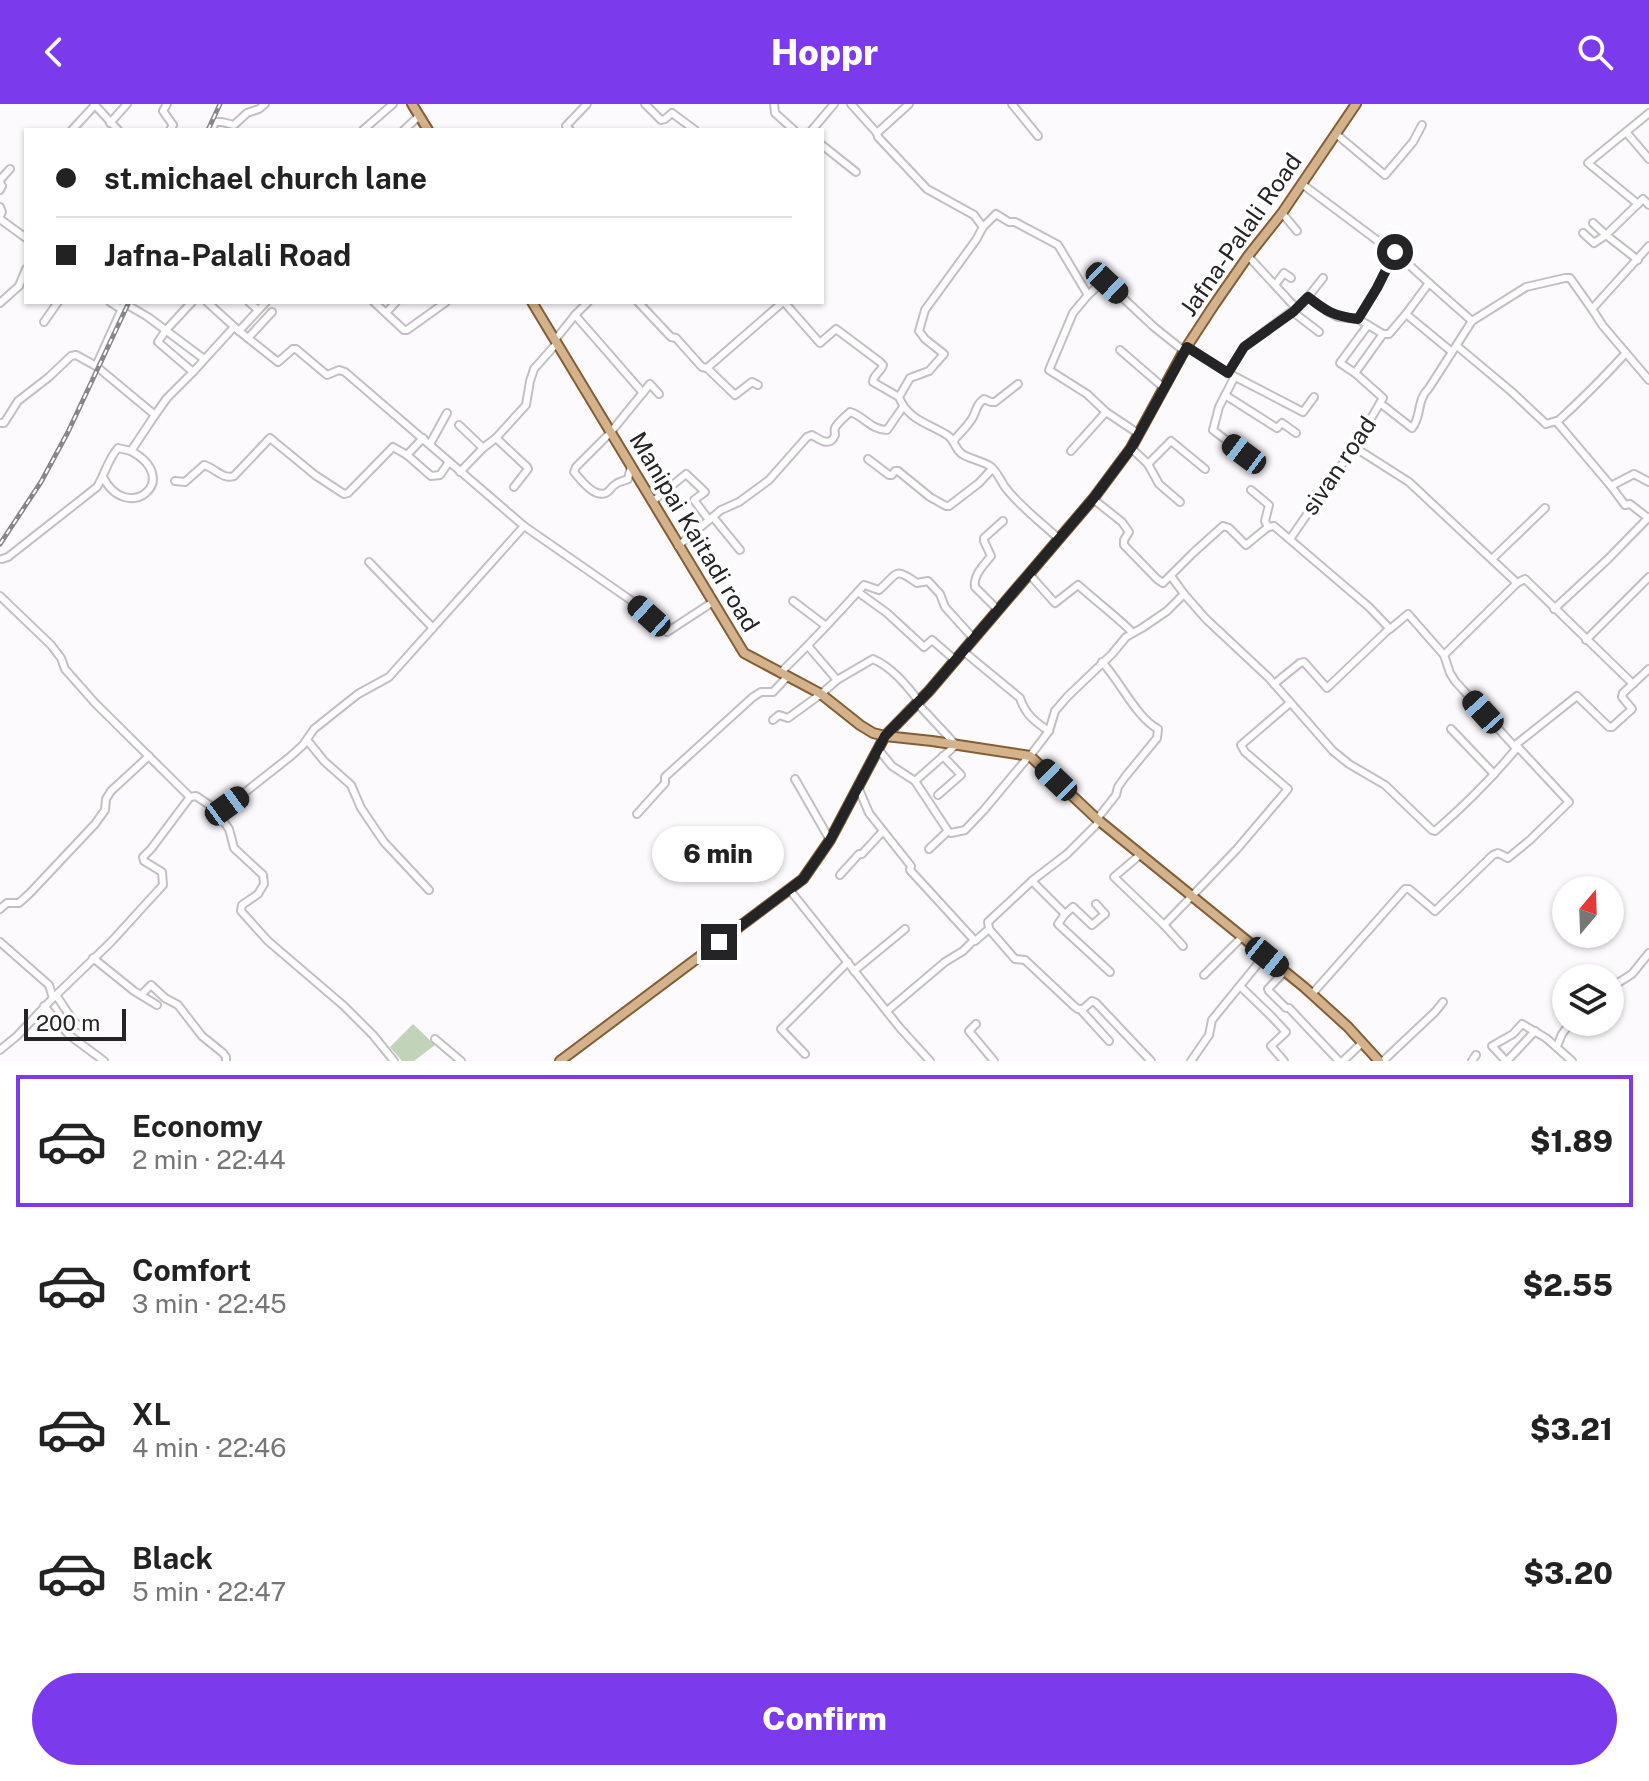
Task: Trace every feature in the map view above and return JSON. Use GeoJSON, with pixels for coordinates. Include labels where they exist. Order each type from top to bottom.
{"type":"FeatureCollection","features":[{"type":"Feature","properties":{"kind":"main road"},"geometry":{"type":"LineString","coordinates":[[412,104],[427,128]]}},
{"type":"Feature","properties":{"kind":"main road","name":"Jafna-Palali Road"},"geometry":{"type":"LineString","coordinates":[[560,1061],[803,879],[830,840],[885,736],[1059,539],[1131,448],[1186,349],[1356,104]]}},
{"type":"Feature","properties":{"kind":"main road","name":"Manipai Kaitadi road"},"geometry":{"type":"LineString","coordinates":[[533,304],[744,653],[821,694],[865,729],[885,736],[1029,756]]}},
{"type":"Feature","properties":{"kind":"main road"},"geometry":{"type":"LineString","coordinates":[[1029,756],[1098,820],[1312,994],[1381,1061]]}},
{"type":"Feature","properties":{"kind":"street"},"geometry":{"type":"LineString","coordinates":[[110,123],[127,104]]}},
{"type":"Feature","properties":{"kind":"street"},"geometry":{"type":"LineString","coordinates":[[167,104],[164,114],[172,127]]}},
{"type":"Feature","properties":{"kind":"street"},"geometry":{"type":"LineString","coordinates":[[213,128],[215,122],[234,125],[247,113],[265,104]]}},
{"type":"Feature","properties":{"kind":"street"},"geometry":{"type":"LineString","coordinates":[[365,128],[393,104]]}},
{"type":"Feature","properties":{"kind":"street"},"geometry":{"type":"LineString","coordinates":[[568,128],[566,126],[587,104]]}},
{"type":"Feature","properties":{"kind":"street"},"geometry":{"type":"LineString","coordinates":[[645,104],[661,120],[672,113],[692,128]]}},
{"type":"Feature","properties":{"kind":"street"},"geometry":{"type":"LineString","coordinates":[[774,104],[775,113],[792,128]]}},
{"type":"Feature","properties":{"kind":"street"},"geometry":{"type":"LineString","coordinates":[[814,128],[834,104]]}},
{"type":"Feature","properties":{"kind":"street"},"geometry":{"type":"LineString","coordinates":[[851,104],[915,178],[927,189],[974,215],[983,227]]}},
{"type":"Feature","properties":{"kind":"street"},"geometry":{"type":"LineString","coordinates":[[877,133],[909,104]]}},
{"type":"Feature","properties":{"kind":"street"},"geometry":{"type":"LineString","coordinates":[[1012,104],[1038,136]]}},
{"type":"Feature","properties":{"kind":"street"},"geometry":{"type":"LineString","coordinates":[[74,128],[95,105],[116,128]]}},
{"type":"Feature","properties":{"kind":"street"},"geometry":{"type":"LineString","coordinates":[[1638,204],[1588,163],[1649,113]]}},
{"type":"Feature","properties":{"kind":"street"},"geometry":{"type":"LineString","coordinates":[[406,128],[419,116]]}},
{"type":"Feature","properties":{"kind":"street"},"geometry":{"type":"LineString","coordinates":[[1336,134],[1385,175],[1413,142],[1422,125]]}},
{"type":"Feature","properties":{"kind":"street"},"geometry":{"type":"LineString","coordinates":[[1626,132],[1649,159]]}},
{"type":"Feature","properties":{"kind":"street"},"geometry":{"type":"LineString","coordinates":[[824,147],[856,172]]}},
{"type":"Feature","properties":{"kind":"street"},"geometry":{"type":"LineString","coordinates":[[0,190],[0,181],[10,169]]}},
{"type":"Feature","properties":{"kind":"street"},"geometry":{"type":"LineString","coordinates":[[1302,184],[1394,253],[1472,321]]}},
{"type":"Feature","properties":{"kind":"street"},"geometry":{"type":"LineString","coordinates":[[1583,233],[1594,243],[1643,199],[1649,205]]}},
{"type":"Feature","properties":{"kind":"street"},"geometry":{"type":"LineString","coordinates":[[0,207],[0,217],[24,236]]}},
{"type":"Feature","properties":{"kind":"street"},"geometry":{"type":"LineString","coordinates":[[1282,213],[1297,231]]}},
{"type":"Feature","properties":{"kind":"street"},"geometry":{"type":"LineString","coordinates":[[899,397],[910,378],[929,371],[943,356],[943,352],[919,331],[922,316],[983,227],[996,214],[1058,245],[1088,295]]}},
{"type":"Feature","properties":{"kind":"street"},"geometry":{"type":"LineString","coordinates":[[1593,223],[1638,260]]}},
{"type":"Feature","properties":{"kind":"street"},"geometry":{"type":"LineString","coordinates":[[1649,246],[1592,309],[1649,380]]}},
{"type":"Feature","properties":{"kind":"street"},"geometry":{"type":"LineString","coordinates":[[1358,319],[1394,253]]}},
{"type":"Feature","properties":{"kind":"street"},"geometry":{"type":"LineString","coordinates":[[1248,256],[1295,310],[1319,332]]}},
{"type":"Feature","properties":{"kind":"street"},"geometry":{"type":"LineString","coordinates":[[1275,285],[1282,270],[1291,278]]}},
{"type":"Feature","properties":{"kind":"street"},"geometry":{"type":"LineString","coordinates":[[0,303],[19,286],[24,274]]}},
{"type":"Feature","properties":{"kind":"street"},"geometry":{"type":"LineString","coordinates":[[1244,454],[1213,430],[1219,407],[1244,347],[1295,310],[1323,278]]}},
{"type":"Feature","properties":{"kind":"street","name":"sivan road"},"geometry":{"type":"LineString","coordinates":[[1290,539],[1354,447],[1380,403],[1412,428],[1417,422],[1422,395],[1472,321],[1526,287],[1565,278],[1570,278],[1592,309]]}},
{"type":"Feature","properties":{"kind":"street"},"geometry":{"type":"LineString","coordinates":[[1139,434],[1106,412],[1087,394],[1049,370],[1073,313],[1103,281],[1154,327],[1231,376],[1306,414],[1314,397]]}},
{"type":"Feature","properties":{"kind":"street"},"geometry":{"type":"LineString","coordinates":[[1308,297],[1338,317],[1358,319],[1383,334],[1389,334],[1429,283]]}},
{"type":"Feature","properties":{"kind":"street"},"geometry":{"type":"LineString","coordinates":[[44,322],[57,304]]}},
{"type":"Feature","properties":{"kind":"street"},"geometry":{"type":"LineString","coordinates":[[96,366],[126,304],[204,359]]}},
{"type":"Feature","properties":{"kind":"street"},"geometry":{"type":"LineString","coordinates":[[190,304],[166,330],[159,344],[193,372]]}},
{"type":"Feature","properties":{"kind":"street"},"geometry":{"type":"LineString","coordinates":[[213,304],[236,329],[278,362],[296,349],[327,375],[342,369],[524,526],[632,601],[667,632],[713,602]]}},
{"type":"Feature","properties":{"kind":"street"},"geometry":{"type":"LineString","coordinates":[[251,304],[258,310]]}},
{"type":"Feature","properties":{"kind":"street"},"geometry":{"type":"LineString","coordinates":[[131,451],[167,398],[264,304]]}},
{"type":"Feature","properties":{"kind":"street"},"geometry":{"type":"LineString","coordinates":[[376,304],[404,330],[443,304]]}},
{"type":"Feature","properties":{"kind":"street"},"geometry":{"type":"LineString","coordinates":[[386,313],[394,304]]}},
{"type":"Feature","properties":{"kind":"street"},"geometry":{"type":"LineString","coordinates":[[460,472],[526,405],[534,369],[586,304]]}},
{"type":"Feature","properties":{"kind":"street"},"geometry":{"type":"LineString","coordinates":[[640,304],[702,367],[707,368],[735,395],[752,382],[758,385]]}},
{"type":"Feature","properties":{"kind":"street"},"geometry":{"type":"LineString","coordinates":[[707,368],[782,304]]}},
{"type":"Feature","properties":{"kind":"street"},"geometry":{"type":"LineString","coordinates":[[786,304],[820,343],[836,329],[880,362],[882,370],[873,382],[899,397],[903,407],[921,422],[954,440],[958,452],[989,465],[1005,487],[1059,539]]}},
{"type":"Feature","properties":{"kind":"street"},"geometry":{"type":"LineString","coordinates":[[248,338],[272,312]]}},
{"type":"Feature","properties":{"kind":"street"},"geometry":{"type":"LineString","coordinates":[[1406,314],[1512,392],[1546,424],[1557,422],[1626,353]]}},
{"type":"Feature","properties":{"kind":"street"},"geometry":{"type":"LineString","coordinates":[[575,315],[643,393]]}},
{"type":"Feature","properties":{"kind":"street"},"geometry":{"type":"LineString","coordinates":[[1368,325],[1340,363],[1383,398],[1380,403]]}},
{"type":"Feature","properties":{"kind":"street"},"geometry":{"type":"LineString","coordinates":[[1355,373],[1383,334]]}},
{"type":"Feature","properties":{"kind":"street"},"geometry":{"type":"LineString","coordinates":[[1120,350],[1164,388]]}},
{"type":"Feature","properties":{"kind":"street"},"geometry":{"type":"LineString","coordinates":[[0,423],[8,419],[28,391],[76,355],[96,366],[155,415]]}},
{"type":"Feature","properties":{"kind":"street"},"geometry":{"type":"LineString","coordinates":[[631,467],[628,479],[603,494],[593,491],[574,472],[650,384],[659,394]]}},
{"type":"Feature","properties":{"kind":"street"},"geometry":{"type":"LineString","coordinates":[[954,440],[975,414],[979,402],[984,399],[995,402],[1018,384]]}},
{"type":"Feature","properties":{"kind":"street"},"geometry":{"type":"LineString","coordinates":[[1225,395],[1277,428],[1282,423],[1296,433]]}},
{"type":"Feature","properties":{"kind":"street"},"geometry":{"type":"LineString","coordinates":[[678,546],[721,510],[750,495],[769,480],[807,437],[812,435],[822,442],[830,441],[835,436],[836,426],[850,412],[868,424],[887,430],[903,407]]}},
{"type":"Feature","properties":{"kind":"street"},"geometry":{"type":"LineString","coordinates":[[1071,451],[1106,412]]}},
{"type":"Feature","properties":{"kind":"street"},"geometry":{"type":"LineString","coordinates":[[430,444],[447,413]]}},
{"type":"Feature","properties":{"kind":"street"},"geometry":{"type":"LineString","coordinates":[[1554,609],[1648,518],[1630,504],[1625,505],[1557,422]]}},
{"type":"Feature","properties":{"kind":"street"},"geometry":{"type":"LineString","coordinates":[[459,425],[483,448]]}},
{"type":"Feature","properties":{"kind":"street"},"geometry":{"type":"LineString","coordinates":[[175,481],[185,482],[204,465],[230,478],[268,439],[273,438],[297,461],[344,494],[393,447],[407,455],[427,475],[440,475],[449,462]]}},
{"type":"Feature","properties":{"kind":"street"},"geometry":{"type":"LineString","coordinates":[[407,455],[423,438]]}},
{"type":"Feature","properties":{"kind":"street"},"geometry":{"type":"LineString","coordinates":[[496,438],[528,469],[514,487]]}},
{"type":"Feature","properties":{"kind":"street"},"geometry":{"type":"LineString","coordinates":[[1148,464],[1171,441],[1205,469]]}},
{"type":"Feature","properties":{"kind":"street"},"geometry":{"type":"LineString","coordinates":[[1354,447],[1409,482],[1517,583]]}},
{"type":"Feature","properties":{"kind":"street"},"geometry":{"type":"LineString","coordinates":[[1,560],[97,487],[118,448],[143,457],[154,476],[152,485],[137,499],[127,499],[108,487],[103,477]]}},
{"type":"Feature","properties":{"kind":"street"},"geometry":{"type":"LineString","coordinates":[[1131,448],[1148,464],[1159,484],[1180,502]]}},
{"type":"Feature","properties":{"kind":"street"},"geometry":{"type":"LineString","coordinates":[[868,459],[889,475],[898,471],[946,506],[979,483],[992,469]]}},
{"type":"Feature","properties":{"kind":"street"},"geometry":{"type":"LineString","coordinates":[[652,502],[686,474],[705,492],[694,500],[740,550]]}},
{"type":"Feature","properties":{"kind":"street"},"geometry":{"type":"LineString","coordinates":[[1611,486],[1634,474],[1649,482]]}},
{"type":"Feature","properties":{"kind":"street"},"geometry":{"type":"LineString","coordinates":[[1251,490],[1269,505],[1265,521],[1268,527]]}},
{"type":"Feature","properties":{"kind":"street"},"geometry":{"type":"LineString","coordinates":[[1093,499],[1122,522],[1129,532],[1124,545],[1163,583],[1223,526],[1246,545],[1268,527],[1274,526],[1369,607],[1389,629]]}},
{"type":"Feature","properties":{"kind":"street"},"geometry":{"type":"LineString","coordinates":[[1492,559],[1545,508]]}},
{"type":"Feature","properties":{"kind":"street"},"geometry":{"type":"LineString","coordinates":[[998,610],[975,587],[974,582],[991,556],[984,538],[1003,521]]}},
{"type":"Feature","properties":{"kind":"street"},"geometry":{"type":"LineString","coordinates":[[220,812],[282,764],[303,745],[314,729],[336,711],[358,694],[389,677],[524,526]]}},
{"type":"Feature","properties":{"kind":"street"},"geometry":{"type":"LineString","coordinates":[[369,562],[433,628]]}},
{"type":"Feature","properties":{"kind":"street"},"geometry":{"type":"LineString","coordinates":[[637,814],[665,783],[665,777],[690,753],[753,697],[761,692],[773,692],[808,646],[866,585],[879,590],[899,572],[917,583],[928,581],[940,594],[945,607],[973,638]]}},
{"type":"Feature","properties":{"kind":"street"},"geometry":{"type":"LineString","coordinates":[[1029,574],[1055,603],[1078,585],[1133,633]]}},
{"type":"Feature","properties":{"kind":"street"},"geometry":{"type":"LineString","coordinates":[[1171,576],[1206,619],[1274,684],[1333,751],[1385,785],[1435,831],[1494,774],[1516,749],[1515,745],[1577,696],[1612,727],[1632,709],[1622,697],[1623,693],[1649,669]]}},
{"type":"Feature","properties":{"kind":"street"},"geometry":{"type":"LineString","coordinates":[[1586,640],[1649,577]]}},
{"type":"Feature","properties":{"kind":"street"},"geometry":{"type":"LineString","coordinates":[[1444,655],[1517,583],[1525,579],[1633,684]]}},
{"type":"Feature","properties":{"kind":"street"},"geometry":{"type":"LineString","coordinates":[[858,592],[887,613],[924,647],[932,640],[955,660]]}},
{"type":"Feature","properties":{"kind":"street"},"geometry":{"type":"LineString","coordinates":[[951,833],[965,830],[984,810],[1049,731],[1055,711],[1126,637],[1167,611],[1184,594]]}},
{"type":"Feature","properties":{"kind":"street"},"geometry":{"type":"LineString","coordinates":[[0,596],[51,645],[65,669],[95,703],[190,797]]}},
{"type":"Feature","properties":{"kind":"street"},"geometry":{"type":"LineString","coordinates":[[793,601],[826,626]]}},
{"type":"Feature","properties":{"kind":"street"},"geometry":{"type":"LineString","coordinates":[[1274,684],[1304,662],[1327,688],[1408,614],[1444,655],[1455,681],[1569,802],[1508,858],[1498,853],[1493,855],[1435,911],[1405,889],[1312,994]]}},
{"type":"Feature","properties":{"kind":"street"},"geometry":{"type":"LineString","coordinates":[[808,646],[837,680]]}},
{"type":"Feature","properties":{"kind":"street"},"geometry":{"type":"LineString","coordinates":[[963,651],[1020,698],[1029,717],[1049,731]]}},
{"type":"Feature","properties":{"kind":"street"},"geometry":{"type":"LineString","coordinates":[[773,720],[779,715],[788,718],[837,680],[873,659],[901,679],[956,745],[915,781]]}},
{"type":"Feature","properties":{"kind":"street"},"geometry":{"type":"LineString","coordinates":[[1102,662],[1148,724],[1158,729],[1157,738],[1125,777],[1098,820],[1067,854],[988,922],[989,929],[1015,959],[1025,960],[1080,1009],[1109,1041]]}},
{"type":"Feature","properties":{"kind":"street"},"geometry":{"type":"LineString","coordinates":[[1164,925],[1237,849],[1288,789],[1241,745],[1290,703]]}},
{"type":"Feature","properties":{"kind":"street"},"geometry":{"type":"LineString","coordinates":[[1451,729],[1494,774]]}},
{"type":"Feature","properties":{"kind":"street"},"geometry":{"type":"LineString","coordinates":[[307,740],[324,761],[351,785],[361,808],[384,842],[429,890]]}},
{"type":"Feature","properties":{"kind":"street"},"geometry":{"type":"LineString","coordinates":[[878,749],[892,766],[915,781],[948,831],[929,849]]}},
{"type":"Feature","properties":{"kind":"street"},"geometry":{"type":"LineString","coordinates":[[0,909],[7,903],[19,903],[30,893],[95,824],[105,810],[111,791],[149,756]]}},
{"type":"Feature","properties":{"kind":"street"},"geometry":{"type":"LineString","coordinates":[[938,795],[961,775],[943,756]]}},
{"type":"Feature","properties":{"kind":"street"},"geometry":{"type":"LineString","coordinates":[[795,779],[830,840]]}},
{"type":"Feature","properties":{"kind":"street"},"geometry":{"type":"LineString","coordinates":[[858,787],[869,813],[911,866],[914,876],[974,940]]}},
{"type":"Feature","properties":{"kind":"street"},"geometry":{"type":"LineString","coordinates":[[0,1050],[163,885],[162,872],[144,861],[143,857],[190,797],[196,796],[220,812],[234,848],[263,875],[264,884],[258,894],[242,905],[241,911],[268,941],[344,1006],[394,1061]]}},
{"type":"Feature","properties":{"kind":"street"},"geometry":{"type":"LineString","coordinates":[[840,875],[883,831]]}},
{"type":"Feature","properties":{"kind":"street"},"geometry":{"type":"LineString","coordinates":[[1141,854],[1114,877],[1183,946]]}},
{"type":"Feature","properties":{"kind":"street"},"geometry":{"type":"LineString","coordinates":[[1032,881],[1065,914]]}},
{"type":"Feature","properties":{"kind":"street"},"geometry":{"type":"LineString","coordinates":[[789,889],[930,1061]]}},
{"type":"Feature","properties":{"kind":"street"},"geometry":{"type":"LineString","coordinates":[[1096,904],[1105,914],[1092,925],[1073,907],[1058,924],[1110,972]]}},
{"type":"Feature","properties":{"kind":"street"},"geometry":{"type":"LineString","coordinates":[[854,971],[905,929]]}},
{"type":"Feature","properties":{"kind":"street"},"geometry":{"type":"LineString","coordinates":[[887,1011],[989,929]]}},
{"type":"Feature","properties":{"kind":"street"},"geometry":{"type":"LineString","coordinates":[[1204,975],[1242,937]]}},
{"type":"Feature","properties":{"kind":"street"},"geometry":{"type":"LineString","coordinates":[[0,942],[49,985],[74,1022],[81,1026]]}},
{"type":"Feature","properties":{"kind":"street"},"geometry":{"type":"LineString","coordinates":[[1624,979],[1649,953]]}},
{"type":"Feature","properties":{"kind":"street"},"geometry":{"type":"LineString","coordinates":[[1191,1061],[1209,1035],[1212,1020],[1265,955]]}},
{"type":"Feature","properties":{"kind":"street"},"geometry":{"type":"LineString","coordinates":[[93,958],[157,1005]]}},
{"type":"Feature","properties":{"kind":"street"},"geometry":{"type":"LineString","coordinates":[[805,1054],[781,1029],[848,962]]}},
{"type":"Feature","properties":{"kind":"street"},"geometry":{"type":"LineString","coordinates":[[1285,971],[1269,991],[1341,1061],[1362,1043]]}},
{"type":"Feature","properties":{"kind":"street"},"geometry":{"type":"LineString","coordinates":[[142,994],[151,985],[178,1005],[202,1036],[223,1053],[226,1061]]}},
{"type":"Feature","properties":{"kind":"street"},"geometry":{"type":"LineString","coordinates":[[1240,986],[1286,1032],[1271,1046],[1284,1061]]}},
{"type":"Feature","properties":{"kind":"street"},"geometry":{"type":"LineString","coordinates":[[1080,1009],[1092,1001],[1096,1003],[1151,1061]]}},
{"type":"Feature","properties":{"kind":"street"},"geometry":{"type":"LineString","coordinates":[[1381,1061],[1443,1002]]}},
{"type":"Feature","properties":{"kind":"street"},"geometry":{"type":"LineString","coordinates":[[44,1006],[69,1035],[104,1061]]}},
{"type":"Feature","properties":{"kind":"street"},"geometry":{"type":"LineString","coordinates":[[976,1024],[969,1031],[994,1061]]}},
{"type":"Feature","properties":{"kind":"street"},"geometry":{"type":"LineString","coordinates":[[1535,1031],[1506,1061],[1492,1046],[1513,1034],[1522,1024],[1535,1031],[1557,1046],[1572,1061]]}},
{"type":"Feature","properties":{"kind":"street"},"geometry":{"type":"LineString","coordinates":[[1557,1046],[1563,1036]]}},
{"type":"Feature","properties":{"kind":"street"},"geometry":{"type":"LineString","coordinates":[[435,1039],[461,1061]]}},
{"type":"Feature","properties":{"kind":"green space"},"geometry":{"type":"Polygon","coordinates":[[[413,1024],[435,1045],[414,1061],[402,1061],[390,1047],[413,1024]]]}},
{"type":"Feature","properties":{"kind":"railway"},"geometry":{"type":"LineString","coordinates":[[209,128],[220,104]]}},
{"type":"Feature","properties":{"kind":"railway"},"geometry":{"type":"LineString","coordinates":[[0,544],[41,482],[68,432],[128,304]]}},
{"type":"Feature","properties":{"kind":"route"},"geometry":{"type":"LineString","coordinates":[[719,942],[803,879],[830,840],[885,736],[929,691],[1093,499],[1131,448],[1187,347],[1228,373],[1244,347],[1293,312],[1308,297],[1338,317],[1358,319],[1395,252]]}}]}
